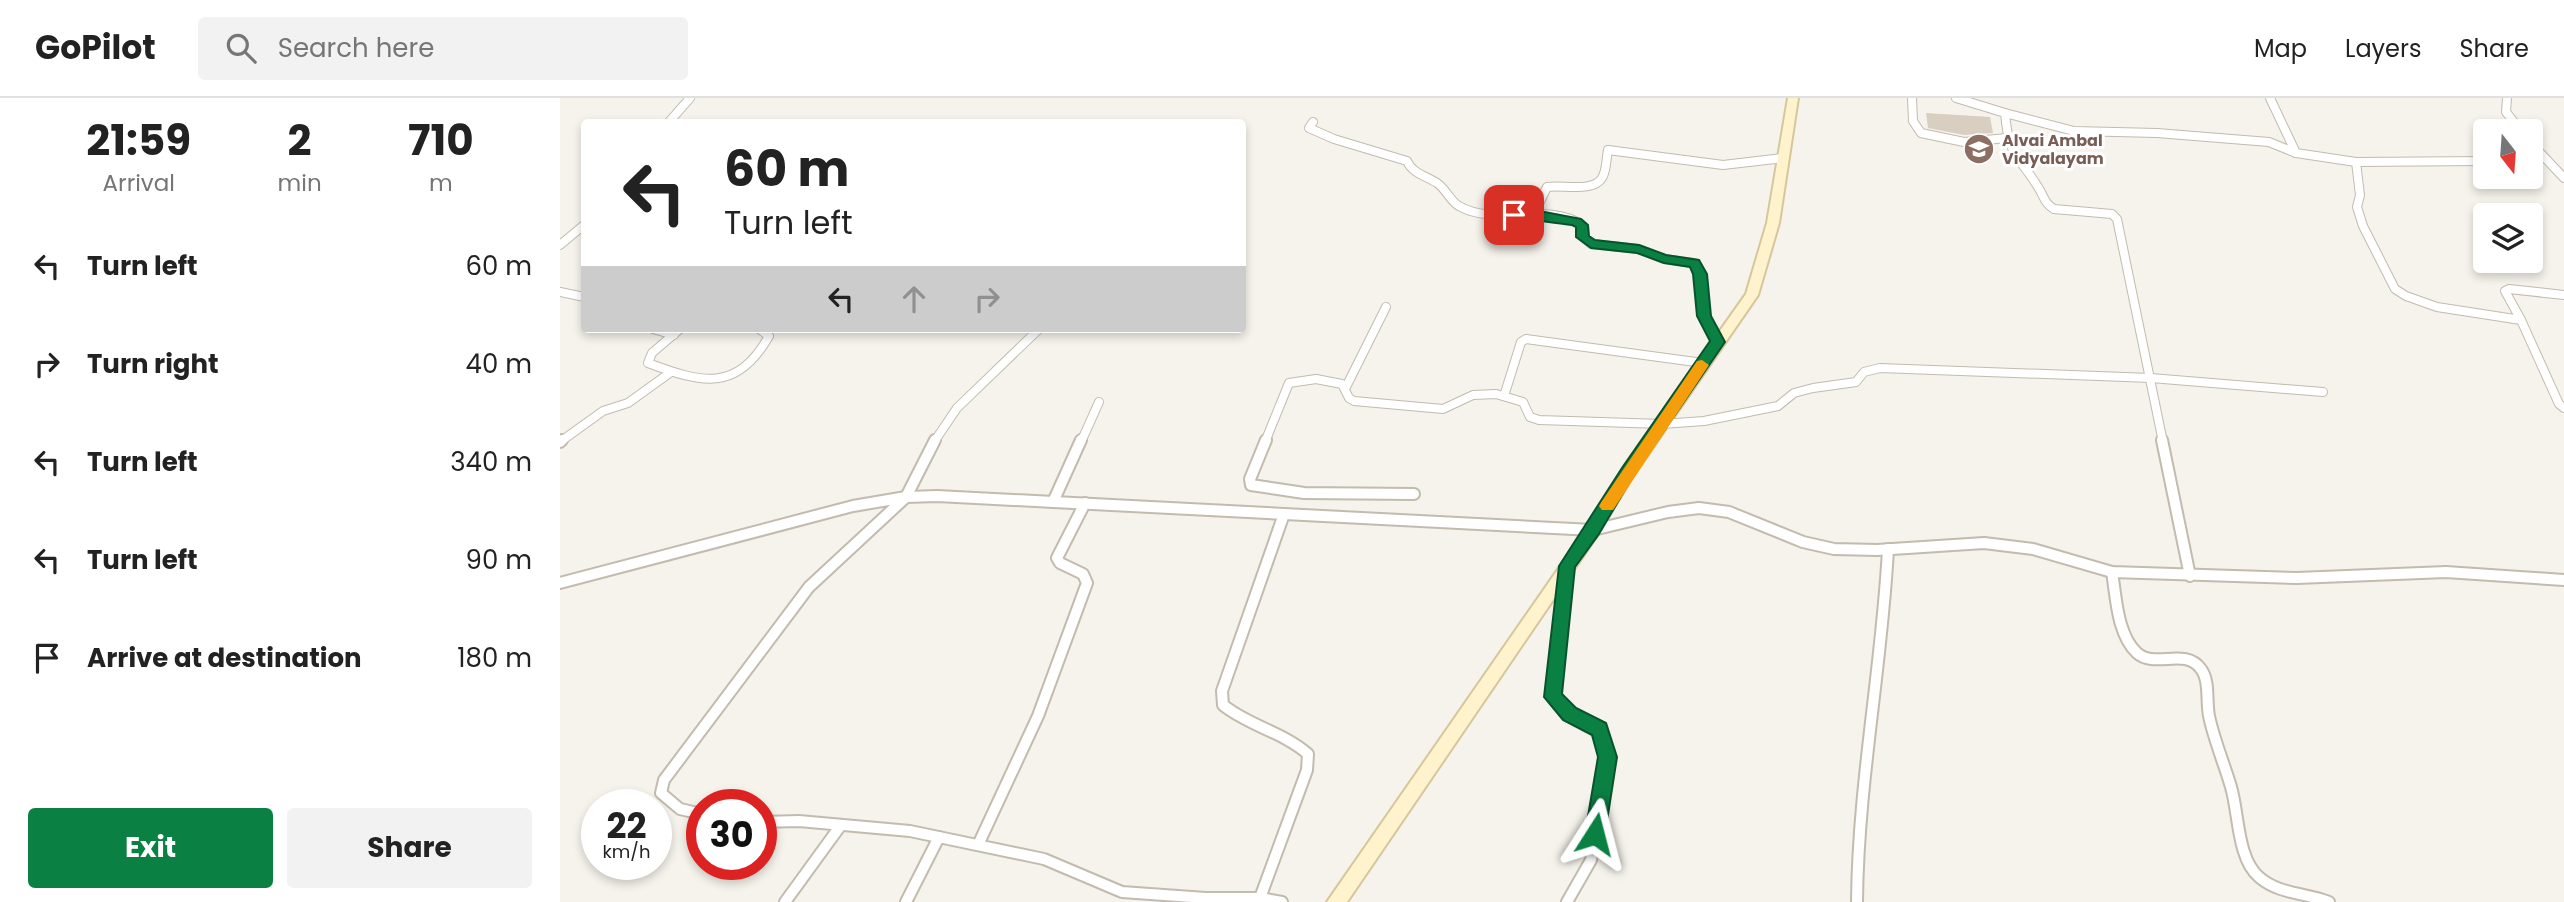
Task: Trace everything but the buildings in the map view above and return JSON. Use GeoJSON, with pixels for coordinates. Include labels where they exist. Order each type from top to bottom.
{"type":"FeatureCollection","features":[{"type":"Feature","properties":{"kind":"street"},"geometry":{"type":"LineString","coordinates":[[672,119],[690,98]]}},
{"type":"Feature","properties":{"kind":"street"},"geometry":{"type":"LineString","coordinates":[[1336,902],[1593,530],[1628,472],[1752,295],[1762,271],[1793,98]]}},
{"type":"Feature","properties":{"kind":"street"},"geometry":{"type":"LineString","coordinates":[[1912,98],[1913,121],[1921,133],[1952,142],[1991,143],[2007,138]]}},
{"type":"Feature","properties":{"kind":"street"},"geometry":{"type":"LineString","coordinates":[[1956,98],[2074,131],[2157,133],[2269,142],[2296,153],[2356,162],[2473,161]]}},
{"type":"Feature","properties":{"kind":"street"},"geometry":{"type":"LineString","coordinates":[[2270,98],[2296,153]]}},
{"type":"Feature","properties":{"kind":"street"},"geometry":{"type":"LineString","coordinates":[[2507,98],[2504,104],[2512,119]]}},
{"type":"Feature","properties":{"kind":"street"},"geometry":{"type":"LineString","coordinates":[[2005,113],[2007,138],[2012,153],[2038,187],[2046,204],[2065,211],[2112,214],[2117,219],[2190,576]]}},
{"type":"Feature","properties":{"kind":"street"},"geometry":{"type":"LineString","coordinates":[[1313,122],[1309,128],[1334,139],[1407,161],[1410,168],[1441,186],[1454,198],[1457,205],[1470,211],[1494,216],[1534,214],[1576,221],[1582,225],[1583,237],[1591,244],[1639,249],[1664,259],[1694,263],[1700,274],[1704,316],[1718,342]]}},
{"type":"Feature","properties":{"kind":"street"},"geometry":{"type":"LineString","coordinates":[[1534,214],[1547,187],[1558,183],[1587,187],[1602,178],[1608,150],[1723,165],[1783,159]]}},
{"type":"Feature","properties":{"kind":"street"},"geometry":{"type":"LineString","coordinates":[[2543,155],[2564,178]]}},
{"type":"Feature","properties":{"kind":"street"},"geometry":{"type":"LineString","coordinates":[[2356,162],[2360,194],[2357,207],[2363,226],[2395,289],[2403,297],[2452,309],[2521,320]]}},
{"type":"Feature","properties":{"kind":"street"},"geometry":{"type":"LineString","coordinates":[[560,245],[581,228]]}},
{"type":"Feature","properties":{"kind":"street"},"geometry":{"type":"LineString","coordinates":[[2564,295],[2509,289],[2505,291],[2559,404],[2564,408]]}},
{"type":"Feature","properties":{"kind":"street"},"geometry":{"type":"LineString","coordinates":[[560,292],[581,296]]}},
{"type":"Feature","properties":{"kind":"street"},"geometry":{"type":"LineString","coordinates":[[1386,307],[1346,387],[1349,398],[1354,401],[1443,409],[1458,406],[1469,397],[1483,394],[1515,398],[1525,404],[1530,417],[1539,420],[1662,424],[1704,421],[1778,406],[1794,393],[1856,382],[1864,372],[1880,368],[2151,378],[2323,392]]}},
{"type":"Feature","properties":{"kind":"street"},"geometry":{"type":"LineString","coordinates":[[676,333],[652,353],[648,363],[671,372],[719,380],[732,375],[763,346],[769,336],[765,333]]}},
{"type":"Feature","properties":{"kind":"street"},"geometry":{"type":"LineString","coordinates":[[686,810],[680,809],[661,793],[664,780],[809,587],[880,524],[906,497],[928,451],[957,408],[1035,333]]}},
{"type":"Feature","properties":{"kind":"street"},"geometry":{"type":"LineString","coordinates":[[1504,396],[1521,342],[1526,339],[1703,363]]}},
{"type":"Feature","properties":{"kind":"street"},"geometry":{"type":"LineString","coordinates":[[560,442],[603,411],[628,403],[671,372]]}},
{"type":"Feature","properties":{"kind":"street"},"geometry":{"type":"LineString","coordinates":[[1346,387],[1327,379],[1289,383],[1250,480],[1251,485],[1256,488],[1291,491],[1414,494]]}},
{"type":"Feature","properties":{"kind":"street"},"geometry":{"type":"LineString","coordinates":[[1053,502],[1099,402]]}},
{"type":"Feature","properties":{"kind":"street"},"geometry":{"type":"LineString","coordinates":[[560,583],[853,506],[906,497],[937,496],[1593,530],[1682,510],[1714,509],[1813,547],[1863,552],[2004,544],[2048,551],[2082,566],[2112,572],[2297,578],[2446,572],[2564,580]]}},
{"type":"Feature","properties":{"kind":"street"},"geometry":{"type":"LineString","coordinates":[[978,845],[1028,744],[1066,650],[1087,583],[1083,574],[1060,563],[1057,558],[1086,503]]}},
{"type":"Feature","properties":{"kind":"street"},"geometry":{"type":"LineString","coordinates":[[1260,898],[1307,770],[1308,754],[1295,740],[1236,717],[1223,705],[1222,691],[1284,514]]}},
{"type":"Feature","properties":{"kind":"street"},"geometry":{"type":"LineString","coordinates":[[1857,902],[1857,846],[1867,739],[1886,601],[1888,549]]}},
{"type":"Feature","properties":{"kind":"street"},"geometry":{"type":"LineString","coordinates":[[1567,566],[1553,697],[1569,714],[1600,729],[1608,757],[1591,860],[1567,902]]}},
{"type":"Feature","properties":{"kind":"street"},"geometry":{"type":"LineString","coordinates":[[2112,572],[2120,616],[2138,655],[2150,659],[2181,657],[2194,662],[2203,671],[2210,716],[2235,798],[2250,864],[2258,877],[2274,888],[2314,894],[2329,902]]}},
{"type":"Feature","properties":{"kind":"street"},"geometry":{"type":"LineString","coordinates":[[777,823],[910,831],[1044,859],[1122,892],[1206,898],[1260,898],[1282,902]]}},
{"type":"Feature","properties":{"kind":"street"},"geometry":{"type":"LineString","coordinates":[[785,902],[841,825]]}},
{"type":"Feature","properties":{"kind":"street"},"geometry":{"type":"LineString","coordinates":[[906,902],[939,837]]}},
{"type":"Feature","properties":{"kind":"slow traffic"},"geometry":{"type":"LineString","coordinates":[[1607,506],[1702,365]]}},
{"type":"Feature","properties":{"kind":"place","name":"Alvai Ambal Vidyalayam"},"geometry":{"type":"Point","coordinates":[1979,149]}},
{"type":"Feature","properties":{"kind":"route"},"geometry":{"type":"LineString","coordinates":[[1514,215],[1534,214],[1576,221],[1582,225],[1583,237],[1591,244],[1639,249],[1664,259],[1694,263],[1700,274],[1704,316],[1718,342],[1567,566],[1553,697],[1569,714],[1600,729],[1608,757],[1595,834]]}}]}
